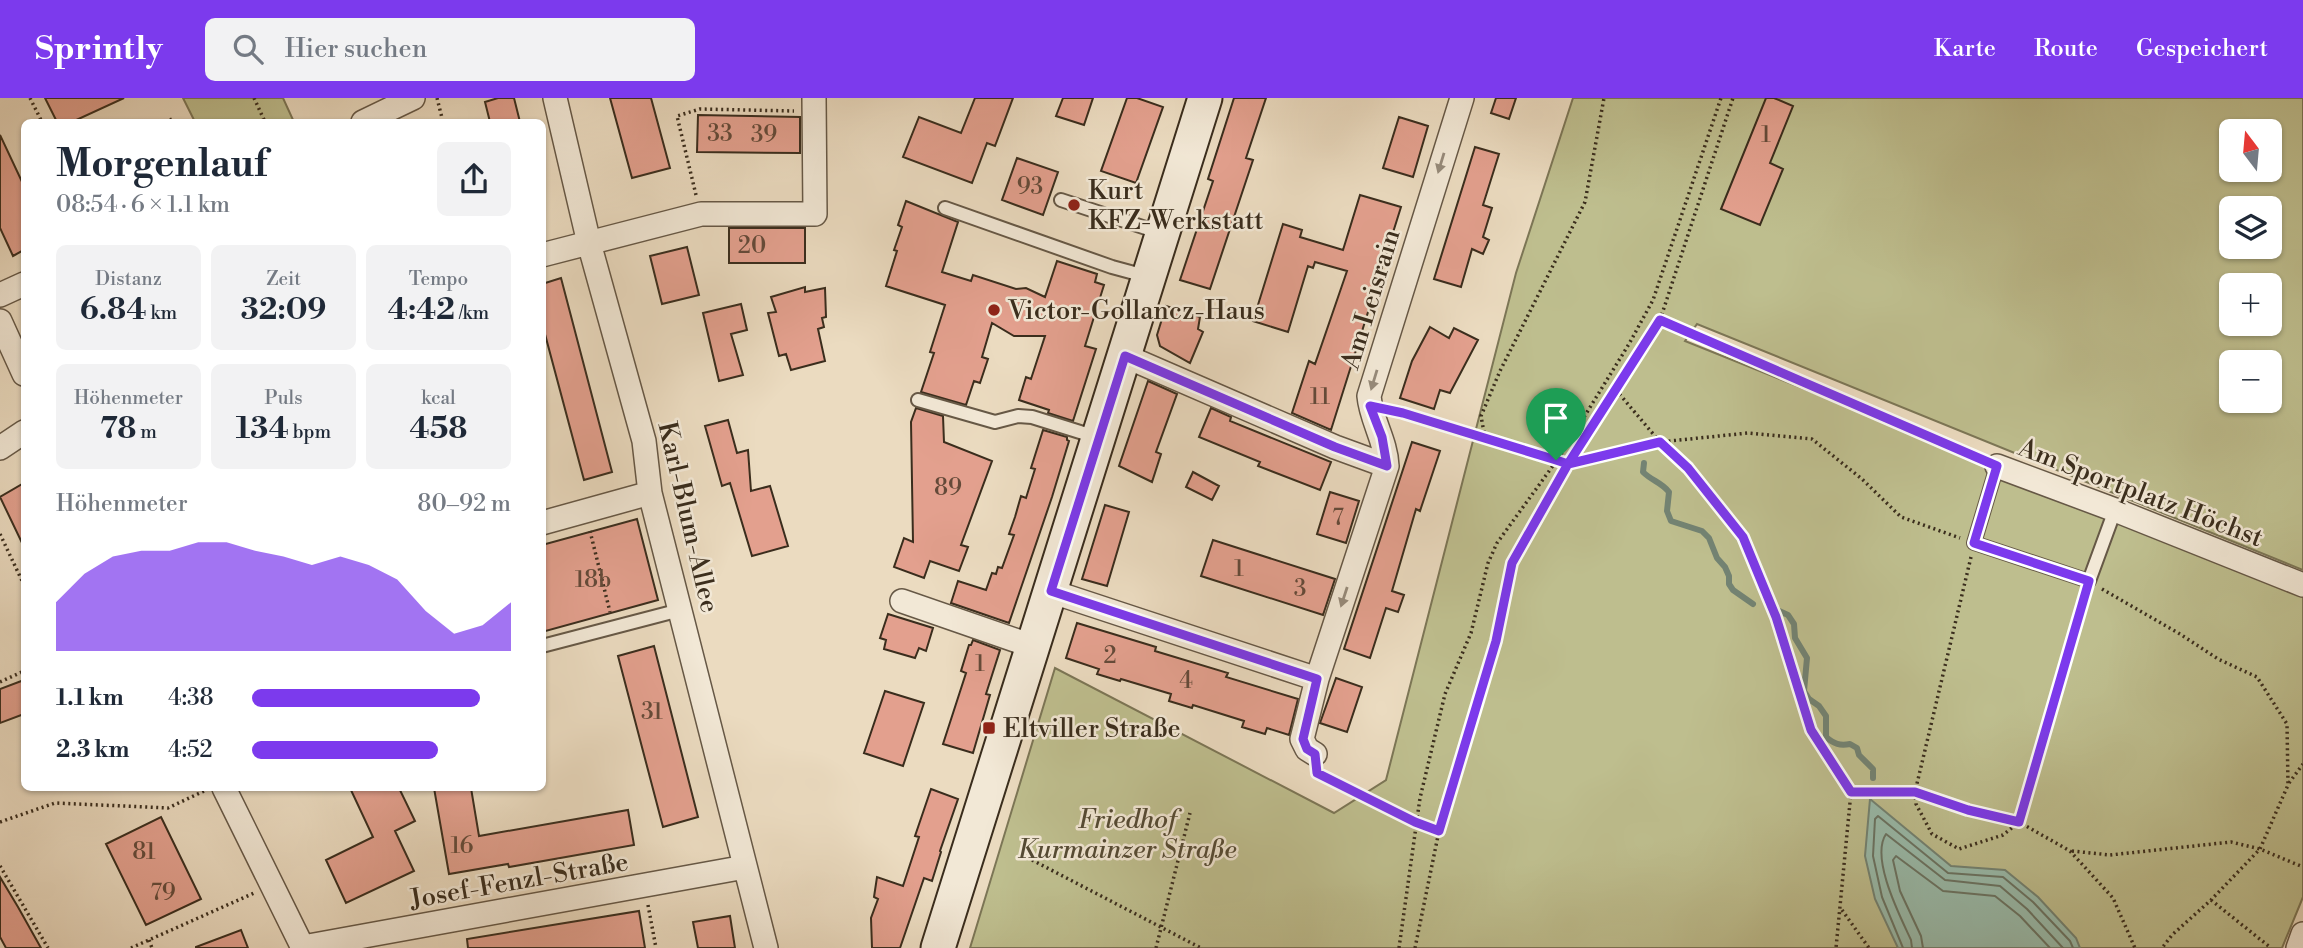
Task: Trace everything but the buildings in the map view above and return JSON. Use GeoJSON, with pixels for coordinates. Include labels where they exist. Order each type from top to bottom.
{"type":"FeatureCollection","features":[{"type":"Feature","properties":{"kind":"main road"},"geometry":{"type":"LineString","coordinates":[[938,948],[1205,98]]}},
{"type":"Feature","properties":{"kind":"street"},"geometry":{"type":"LineString","coordinates":[[369,119],[413,98]]}},
{"type":"Feature","properties":{"kind":"street","name":"Karl-Blum-Allee"},"geometry":{"type":"LineString","coordinates":[[555,98],[589,243],[644,441],[650,493],[766,948]]}},
{"type":"Feature","properties":{"kind":"street","name":"Am Leisrain"},"geometry":{"type":"LineString","coordinates":[[1315,754],[1307,749],[1303,739],[1317,679],[1387,466],[1382,437],[1369,396],[1462,98]]}},
{"type":"Feature","properties":{"kind":"street"},"geometry":{"type":"LineString","coordinates":[[546,254],[701,214],[814,214],[814,105]]}},
{"type":"Feature","properties":{"kind":"street"},"geometry":{"type":"LineString","coordinates":[[0,295],[21,285]]}},
{"type":"Feature","properties":{"kind":"street"},"geometry":{"type":"LineString","coordinates":[[0,321],[21,367]]}},
{"type":"Feature","properties":{"kind":"street"},"geometry":{"type":"LineString","coordinates":[[1125,356],[1335,447],[1387,466]]}},
{"type":"Feature","properties":{"kind":"street"},"geometry":{"type":"LineString","coordinates":[[0,447],[21,434]]}},
{"type":"Feature","properties":{"kind":"street","name":"Am Sportplatz Höchst"},"geometry":{"type":"LineString","coordinates":[[1997,466],[2303,585]]}},
{"type":"Feature","properties":{"kind":"street"},"geometry":{"type":"LineString","coordinates":[[546,522],[650,493]]}},
{"type":"Feature","properties":{"kind":"street"},"geometry":{"type":"LineString","coordinates":[[1051,591],[1317,679]]}},
{"type":"Feature","properties":{"kind":"street"},"geometry":{"type":"LineString","coordinates":[[902,601],[1032,646]]}},
{"type":"Feature","properties":{"kind":"street"},"geometry":{"type":"LineString","coordinates":[[225,791],[303,948]]}},
{"type":"Feature","properties":{"kind":"street","name":"Josef-Fenzl-Straße"},"geometry":{"type":"LineString","coordinates":[[303,948],[746,867]]}},
{"type":"Feature","properties":{"kind":"street"},"geometry":{"type":"LineString","coordinates":[[2298,948],[2303,934]]}},
{"type":"Feature","properties":{"kind":"lane"},"geometry":{"type":"LineString","coordinates":[[1061,200],[1163,234]]}},
{"type":"Feature","properties":{"kind":"lane"},"geometry":{"type":"LineString","coordinates":[[945,208],[1150,278]]}},
{"type":"Feature","properties":{"kind":"lane"},"geometry":{"type":"LineString","coordinates":[[918,400],[995,422],[1018,416],[1032,417],[1099,438]]}},
{"type":"Feature","properties":{"kind":"lane"},"geometry":{"type":"LineString","coordinates":[[1997,466],[1974,543],[2089,581],[2115,510]]}},
{"type":"Feature","properties":{"kind":"lane"},"geometry":{"type":"LineString","coordinates":[[546,645],[680,610]]}},
{"type":"Feature","properties":{"kind":"path"},"geometry":{"type":"LineString","coordinates":[[30,98],[40,119]]}},
{"type":"Feature","properties":{"kind":"path"},"geometry":{"type":"LineString","coordinates":[[254,98],[264,119]]}},
{"type":"Feature","properties":{"kind":"path"},"geometry":{"type":"LineString","coordinates":[[438,98],[442,119]]}},
{"type":"Feature","properties":{"kind":"path"},"geometry":{"type":"LineString","coordinates":[[1485,438],[1481,416],[1500,371],[1584,202],[1604,98]]}},
{"type":"Feature","properties":{"kind":"path"},"geometry":{"type":"LineString","coordinates":[[1399,948],[1415,822],[1445,694],[1471,633],[1488,563],[1497,543],[1556,460],[1629,344],[1653,300],[1721,98]]}},
{"type":"Feature","properties":{"kind":"path"},"geometry":{"type":"LineString","coordinates":[[1415,948],[1439,831],[1496,641],[1512,563],[1568,464],[1660,320],[1734,98]]}},
{"type":"Feature","properties":{"kind":"path"},"geometry":{"type":"LineString","coordinates":[[701,214],[677,116],[700,109],[814,105]]}},
{"type":"Feature","properties":{"kind":"path"},"geometry":{"type":"LineString","coordinates":[[1660,320],[1997,466]]}},
{"type":"Feature","properties":{"kind":"path"},"geometry":{"type":"LineString","coordinates":[[1616,390],[1660,442],[1688,468],[1743,537],[1776,617],[1811,730],[1851,792],[1836,948]]}},
{"type":"Feature","properties":{"kind":"path"},"geometry":{"type":"LineString","coordinates":[[1370,406],[1403,413],[1568,464],[1660,442],[1748,433],[1812,439],[1862,479],[1901,517],[1974,543],[1915,792],[1916,804],[1932,834],[1958,849],[2003,835],[2019,822],[2089,581],[2218,659],[2257,677],[2287,724],[2287,785]]}},
{"type":"Feature","properties":{"kind":"path"},"geometry":{"type":"LineString","coordinates":[[585,511],[614,627]]}},
{"type":"Feature","properties":{"kind":"path"},"geometry":{"type":"LineString","coordinates":[[0,534],[21,579]]}},
{"type":"Feature","properties":{"kind":"path"},"geometry":{"type":"LineString","coordinates":[[0,682],[21,672]]}},
{"type":"Feature","properties":{"kind":"path"},"geometry":{"type":"LineString","coordinates":[[1315,754],[1317,773],[1415,822],[1439,831]]}},
{"type":"Feature","properties":{"kind":"path"},"geometry":{"type":"LineString","coordinates":[[2162,948],[2260,849],[2287,785],[2303,764]]}},
{"type":"Feature","properties":{"kind":"path"},"geometry":{"type":"LineString","coordinates":[[0,822],[55,803],[168,808],[205,791]]}},
{"type":"Feature","properties":{"kind":"path"},"geometry":{"type":"LineString","coordinates":[[1851,792],[1915,792],[1968,810],[2019,822],[2070,851],[2113,898],[2135,948]]}},
{"type":"Feature","properties":{"kind":"path"},"geometry":{"type":"LineString","coordinates":[[1156,948],[1190,813]]}},
{"type":"Feature","properties":{"kind":"path"},"geometry":{"type":"LineString","coordinates":[[2070,851],[2110,855],[2231,842],[2260,849],[2303,867]]}},
{"type":"Feature","properties":{"kind":"path"},"geometry":{"type":"LineString","coordinates":[[1032,860],[1201,948]]}},
{"type":"Feature","properties":{"kind":"path"},"geometry":{"type":"LineString","coordinates":[[0,866],[48,948]]}},
{"type":"Feature","properties":{"kind":"path"},"geometry":{"type":"LineString","coordinates":[[131,948],[272,885]]}},
{"type":"Feature","properties":{"kind":"path"},"geometry":{"type":"LineString","coordinates":[[645,885],[656,948]]}},
{"type":"Feature","properties":{"kind":"path"},"geometry":{"type":"LineString","coordinates":[[2211,900],[2271,948]]}},
{"type":"Feature","properties":{"kind":"path"},"geometry":{"type":"LineString","coordinates":[[1841,909],[1869,948]]}},
{"type":"Feature","properties":{"kind":"path"},"geometry":{"type":"LineString","coordinates":[[149,940],[152,948]]}},
{"type":"Feature","properties":{"kind":"green space"},"geometry":{"type":"Polygon","coordinates":[[[183,98],[283,98],[293,119],[194,119],[183,98]]]}},
{"type":"Feature","properties":{"kind":"green space","name":"Friedhof Kurmainzer Straße"},"geometry":{"type":"Polygon","coordinates":[[[1573,98],[2303,98],[2303,570],[1697,324],[1685,341],[2303,589],[2303,897],[2282,948],[970,948],[1055,668],[1334,813],[1386,780],[1516,273],[1573,98]]]}},
{"type":"Feature","properties":{"kind":"water"},"geometry":{"type":"Polygon","coordinates":[[[1870,799],[1951,866],[2005,870],[2038,897],[2076,938],[2080,948],[1898,948],[1875,899],[1865,856],[1870,799]]]}},
{"type":"Feature","properties":{"kind":"waterway"},"geometry":{"type":"LineString","coordinates":[[1644,463],[1643,472],[1669,492],[1667,511],[1671,521],[1702,531],[1709,538],[1717,558],[1729,576],[1729,584],[1753,604]]}},
{"type":"Feature","properties":{"kind":"waterway"},"geometry":{"type":"LineString","coordinates":[[1777,610],[1788,615],[1794,624],[1795,638],[1807,658],[1804,691],[1826,716],[1826,737],[1837,744],[1850,744],[1857,748],[1859,755],[1873,769],[1873,778]]}},
{"type":"Feature","properties":{"kind":"place","name":"Kurt KFZ-Werkstatt"},"geometry":{"type":"Point","coordinates":[1074,205]}},
{"type":"Feature","properties":{"kind":"place","name":"Victor-Gollancz-Haus"},"geometry":{"type":"Point","coordinates":[994,310]}},
{"type":"Feature","properties":{"kind":"place","name":"Eltviller Straße"},"geometry":{"type":"Point","coordinates":[989,728]}},
{"type":"Feature","properties":{"kind":"route"},"geometry":{"type":"LineString","coordinates":[[1556,460],[1403,413],[1370,406],[1386,450],[1387,466],[1335,447],[1125,356],[1051,591],[1317,679],[1303,739],[1307,749],[1315,754],[1317,773],[1415,822],[1439,831],[1496,641],[1512,563],[1568,464],[1660,442],[1688,468],[1743,537],[1776,617],[1811,730],[1851,792],[1915,792],[1968,810],[2019,822],[2089,581],[1974,543],[1997,466],[1660,320],[1568,464],[1556,460]]}}]}
